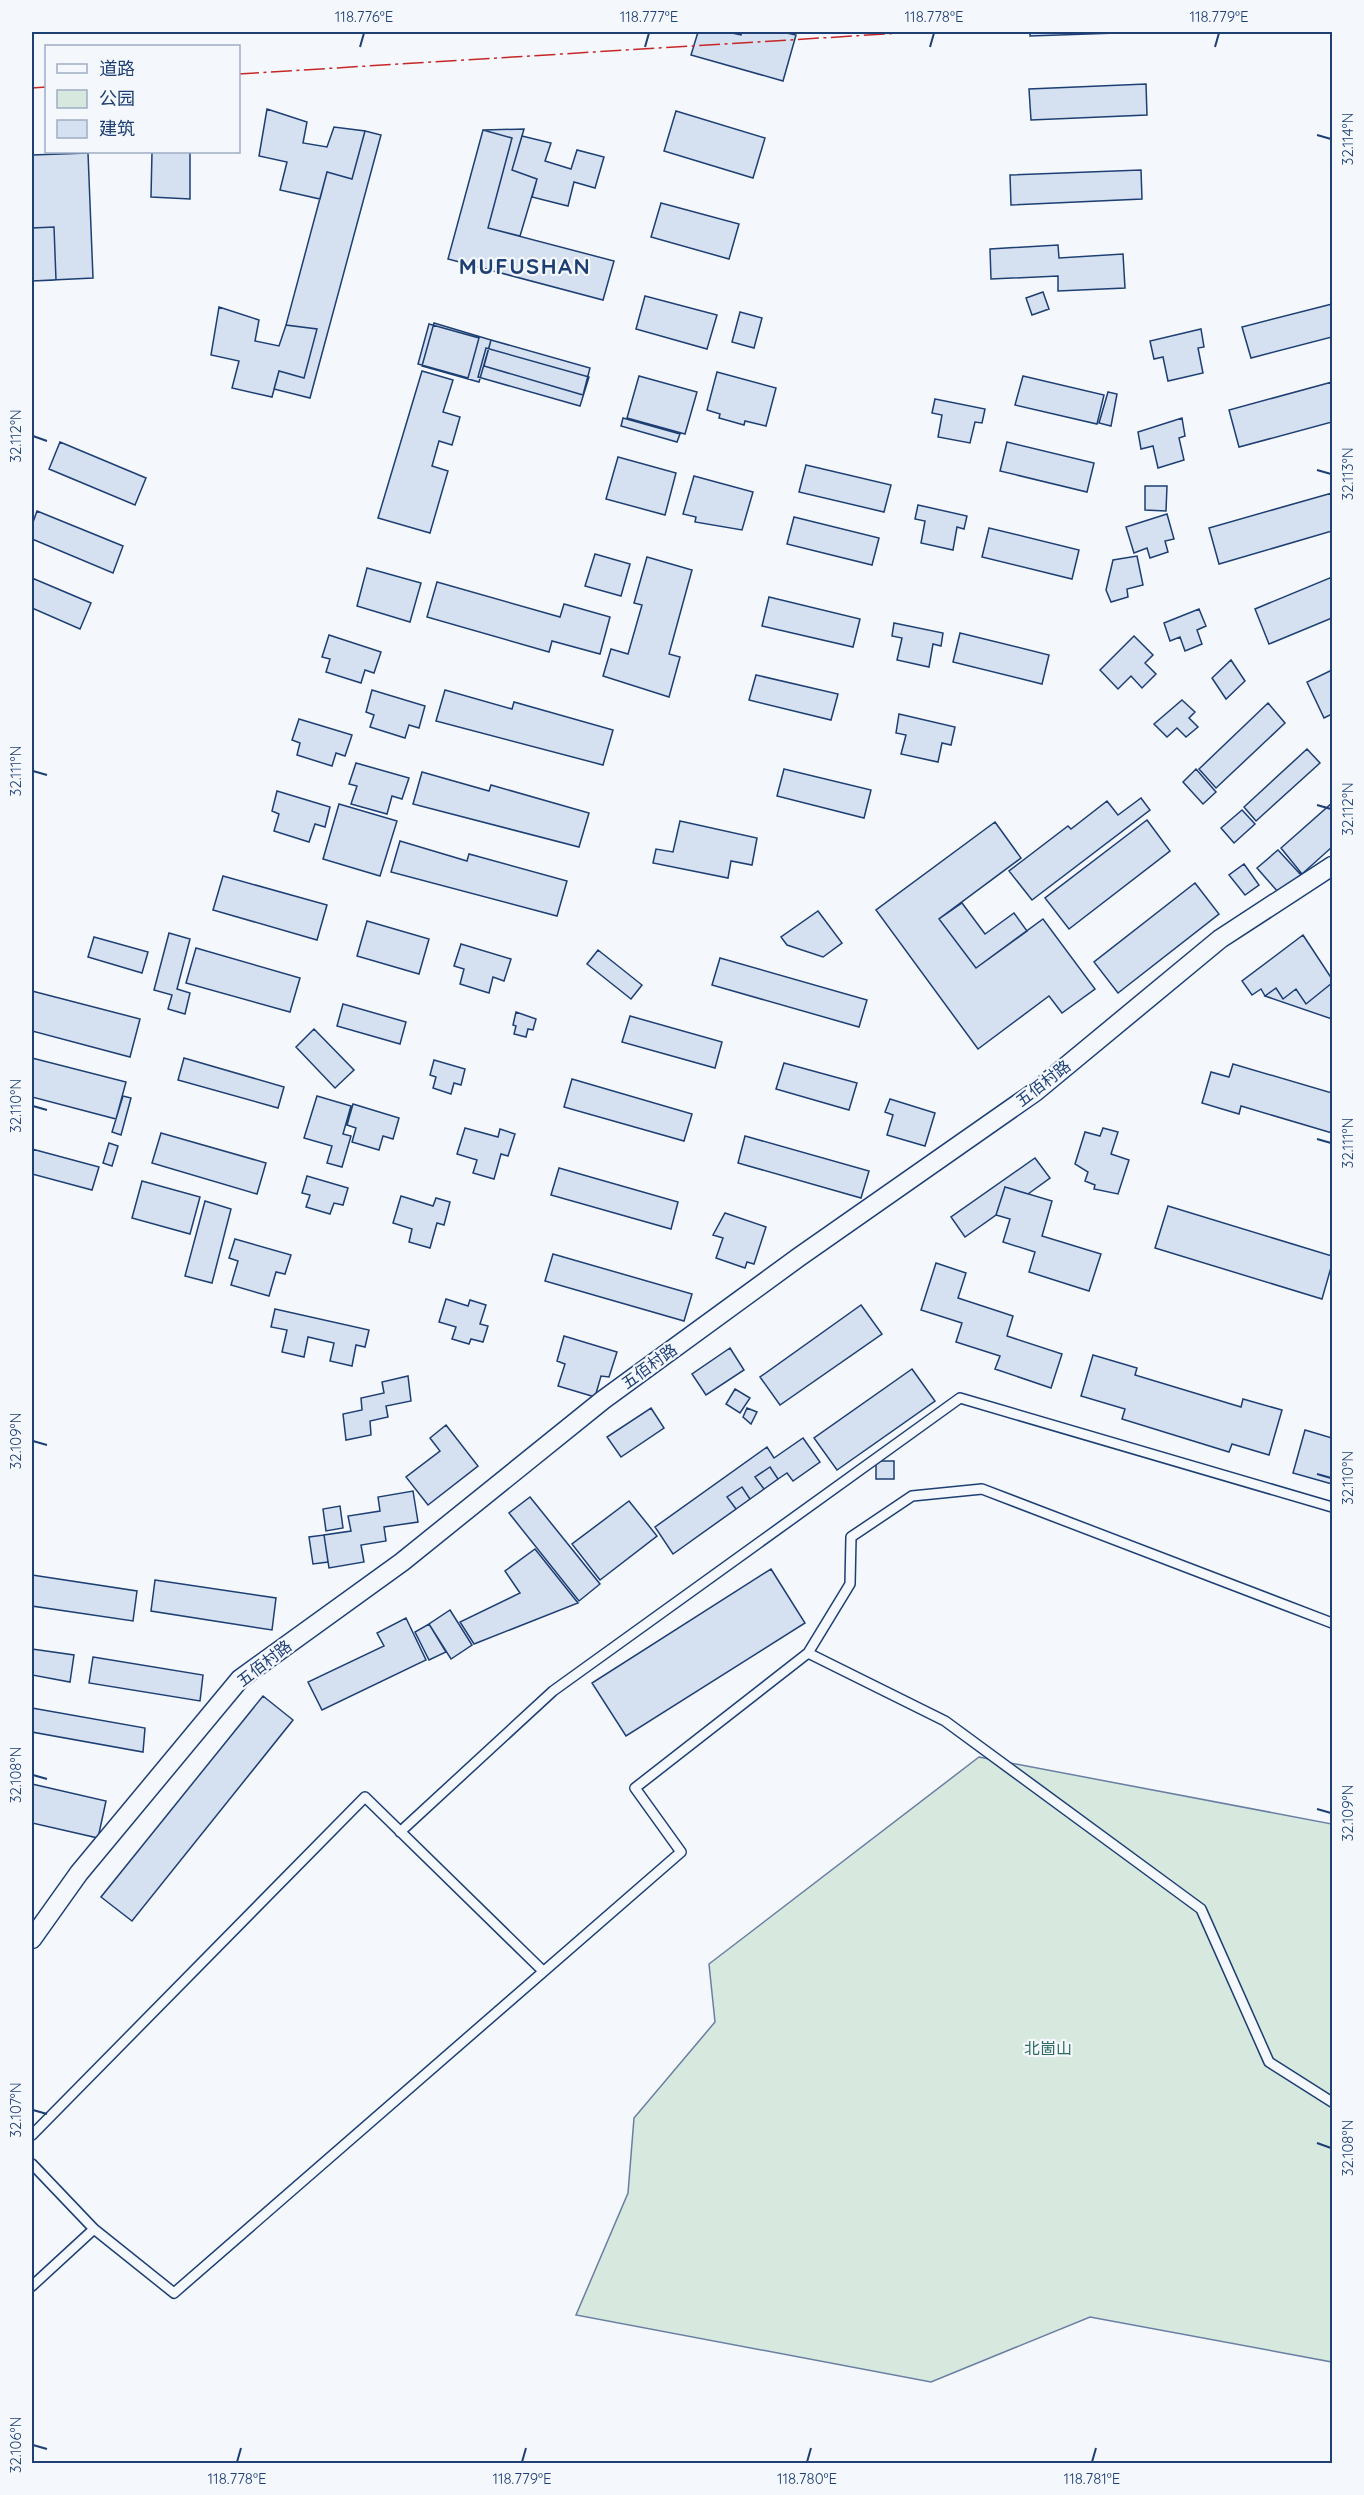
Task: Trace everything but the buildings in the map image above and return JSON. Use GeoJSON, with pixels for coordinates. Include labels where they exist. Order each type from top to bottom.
{"type":"FeatureCollection","features":[{"type":"Feature","properties":{"kind":"street","name":"五佰村路"},"geometry":{"type":"LineString","coordinates":[[32,1939],[79,1873],[240,1679],[402,1562],[603,1400],[799,1257],[1035,1092],[1220,939],[1332,866]]}},
{"type":"Feature","properties":{"kind":"lane"},"geometry":{"type":"LineString","coordinates":[[400,1832],[554,1691],[960,1398],[1332,1508]]}},
{"type":"Feature","properties":{"kind":"lane"},"geometry":{"type":"LineString","coordinates":[[32,2164],[94,2229],[174,2293],[681,1852],[636,1788],[808,1653],[850,1584],[851,1537],[912,1496],[982,1489],[1332,1623]]}},
{"type":"Feature","properties":{"kind":"lane"},"geometry":{"type":"LineString","coordinates":[[808,1653],[945,1721],[1201,1909],[1269,2062],[1332,2102]]}},
{"type":"Feature","properties":{"kind":"lane"},"geometry":{"type":"LineString","coordinates":[[32,2135],[365,1797],[543,1971]]}},
{"type":"Feature","properties":{"kind":"lane"},"geometry":{"type":"LineString","coordinates":[[32,2286],[94,2229]]}},
{"type":"Feature","properties":{"kind":"green space","name":"北崮山"},"geometry":{"type":"Polygon","coordinates":[[[979,1757],[1332,1824],[1332,2362],[1090,2317],[931,2382],[576,2315],[628,2193],[634,2118],[715,2022],[709,1964],[979,1757]]]}},
{"type":"Feature","properties":{"kind":"power"},"geometry":{"type":"LineString","coordinates":[[240,74],[918,32]]}},
{"type":"Feature","properties":{"kind":"power"},"geometry":{"type":"LineString","coordinates":[[32,88],[45,87]]}},
{"type":"Feature","properties":{"kind":"district","name":"MUFUSHAN"},"geometry":{"type":"Point","coordinates":[525,266]}}]}
